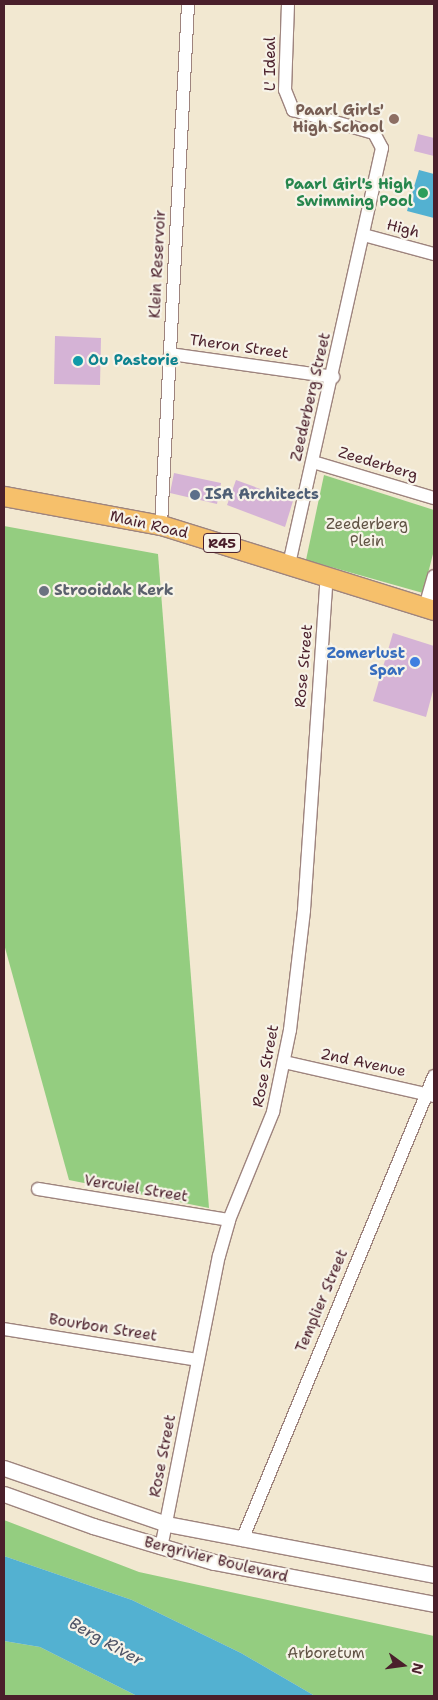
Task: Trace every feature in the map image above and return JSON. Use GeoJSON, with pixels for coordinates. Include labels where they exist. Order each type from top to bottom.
{"type":"FeatureCollection","features":[{"type":"Feature","properties":{"kind":"main road","name":"Main Road"},"geometry":{"type":"LineString","coordinates":[[4,496],[161,525],[429,609]]}},
{"type":"Feature","properties":{"kind":"street","name":"Klein Reservoir"},"geometry":{"type":"LineString","coordinates":[[161,525],[188,4]]}},
{"type":"Feature","properties":{"kind":"street","name":"L' Ideal"},"geometry":{"type":"LineString","coordinates":[[288,4],[286,90],[293,110],[368,131],[380,140],[382,162],[364,236]]}},
{"type":"Feature","properties":{"kind":"street","name":"High"},"geometry":{"type":"LineString","coordinates":[[364,236],[434,254]]}},
{"type":"Feature","properties":{"kind":"street","name":"Zeederberg Street"},"geometry":{"type":"LineString","coordinates":[[289,565],[364,236]]}},
{"type":"Feature","properties":{"kind":"street","name":"Theron Street"},"geometry":{"type":"LineString","coordinates":[[170,354],[333,377]]}},
{"type":"Feature","properties":{"kind":"street","name":"Zeederberg"},"geometry":{"type":"LineString","coordinates":[[313,462],[434,498]]}},
{"type":"Feature","properties":{"kind":"street","name":"Rose Street"},"geometry":{"type":"LineString","coordinates":[[161,1548],[198,1360],[229,1220],[261,1151],[284,1062],[304,910],[327,576]]}},
{"type":"Feature","properties":{"kind":"street"},"geometry":{"type":"LineString","coordinates":[[429,609],[434,576]]}},
{"type":"Feature","properties":{"kind":"street","name":"2nd Avenue"},"geometry":{"type":"LineString","coordinates":[[284,1062],[431,1095]]}},
{"type":"Feature","properties":{"kind":"street","name":"Templier Street"},"geometry":{"type":"LineString","coordinates":[[242,1540],[431,1095],[434,1076]]}},
{"type":"Feature","properties":{"kind":"street","name":"Vercuiel Street"},"geometry":{"type":"LineString","coordinates":[[38,1189],[229,1220]]}},
{"type":"Feature","properties":{"kind":"street","name":"Bourbon Street"},"geometry":{"type":"LineString","coordinates":[[4,1329],[198,1360]]}},
{"type":"Feature","properties":{"kind":"street","name":"Bergrivier Boulevard"},"geometry":{"type":"LineString","coordinates":[[4,1468],[167,1524],[434,1576]]}},
{"type":"Feature","properties":{"kind":"street","name":"Bergrivier Boulevard"},"geometry":{"type":"LineString","coordinates":[[4,1494],[161,1548],[268,1575],[434,1604]]}},
{"type":"Feature","properties":{"kind":"green space","name":"Zeederberg Plein"},"geometry":{"type":"Polygon","coordinates":[[[324,475],[434,510],[434,550],[423,593],[306,560],[324,475]]]}},
{"type":"Feature","properties":{"kind":"green space"},"geometry":{"type":"Polygon","coordinates":[[[4,526],[158,554],[209,1208],[69,1180],[4,944],[4,526]]]}},
{"type":"Feature","properties":{"kind":"green space","name":"Arboretum"},"geometry":{"type":"Polygon","coordinates":[[[4,1520],[139,1572],[434,1636],[434,1696],[315,1696],[241,1653],[132,1600],[4,1556],[4,1520]]]}},
{"type":"Feature","properties":{"kind":"green space"},"geometry":{"type":"Polygon","coordinates":[[[4,1641],[40,1647],[137,1696],[4,1696],[4,1641]]]}},
{"type":"Feature","properties":{"kind":"water","name":"Paarl Girl's High Swimming Pool"},"geometry":{"type":"Polygon","coordinates":[[[419,170],[434,174],[434,218],[407,211],[419,170]]]}},
{"type":"Feature","properties":{"kind":"water","name":"Berg River"},"geometry":{"type":"Polygon","coordinates":[[[4,1556],[132,1600],[241,1653],[315,1696],[137,1696],[40,1647],[4,1641],[4,1556]]]}},
{"type":"Feature","properties":{"kind":"building"},"geometry":{"type":"Polygon","coordinates":[[[418,134],[434,138],[434,156],[414,151],[418,134]]]}},
{"type":"Feature","properties":{"kind":"building","name":"Ou Pastorie"},"geometry":{"type":"Polygon","coordinates":[[[55,336],[101,338],[100,385],[54,384],[55,336]]]}},
{"type":"Feature","properties":{"kind":"building"},"geometry":{"type":"Polygon","coordinates":[[[174,473],[221,483],[217,504],[170,493],[174,473]]]}},
{"type":"Feature","properties":{"kind":"building"},"geometry":{"type":"Polygon","coordinates":[[[236,480],[293,501],[285,527],[227,505],[236,480]]]}},
{"type":"Feature","properties":{"kind":"building"},"geometry":{"type":"Polygon","coordinates":[[[393,633],[434,646],[434,687],[426,717],[373,701],[393,633]]]}},
{"type":"Feature","properties":{"kind":"place","name":"Paarl Girls' High School"},"geometry":{"type":"Point","coordinates":[394,119]}},
{"type":"Feature","properties":{"kind":"place","name":"Paarl Girl's High Swimming Pool"},"geometry":{"type":"Point","coordinates":[423,193]}},
{"type":"Feature","properties":{"kind":"place","name":"Ou Pastorie"},"geometry":{"type":"Point","coordinates":[78,361]}},
{"type":"Feature","properties":{"kind":"place","name":"ISA Architects"},"geometry":{"type":"Point","coordinates":[195,495]}},
{"type":"Feature","properties":{"kind":"place","name":"Strooidak Kerk"},"geometry":{"type":"Point","coordinates":[44,591]}},
{"type":"Feature","properties":{"kind":"place","name":"Zomerlust Spar"},"geometry":{"type":"Point","coordinates":[415,662]}}]}
